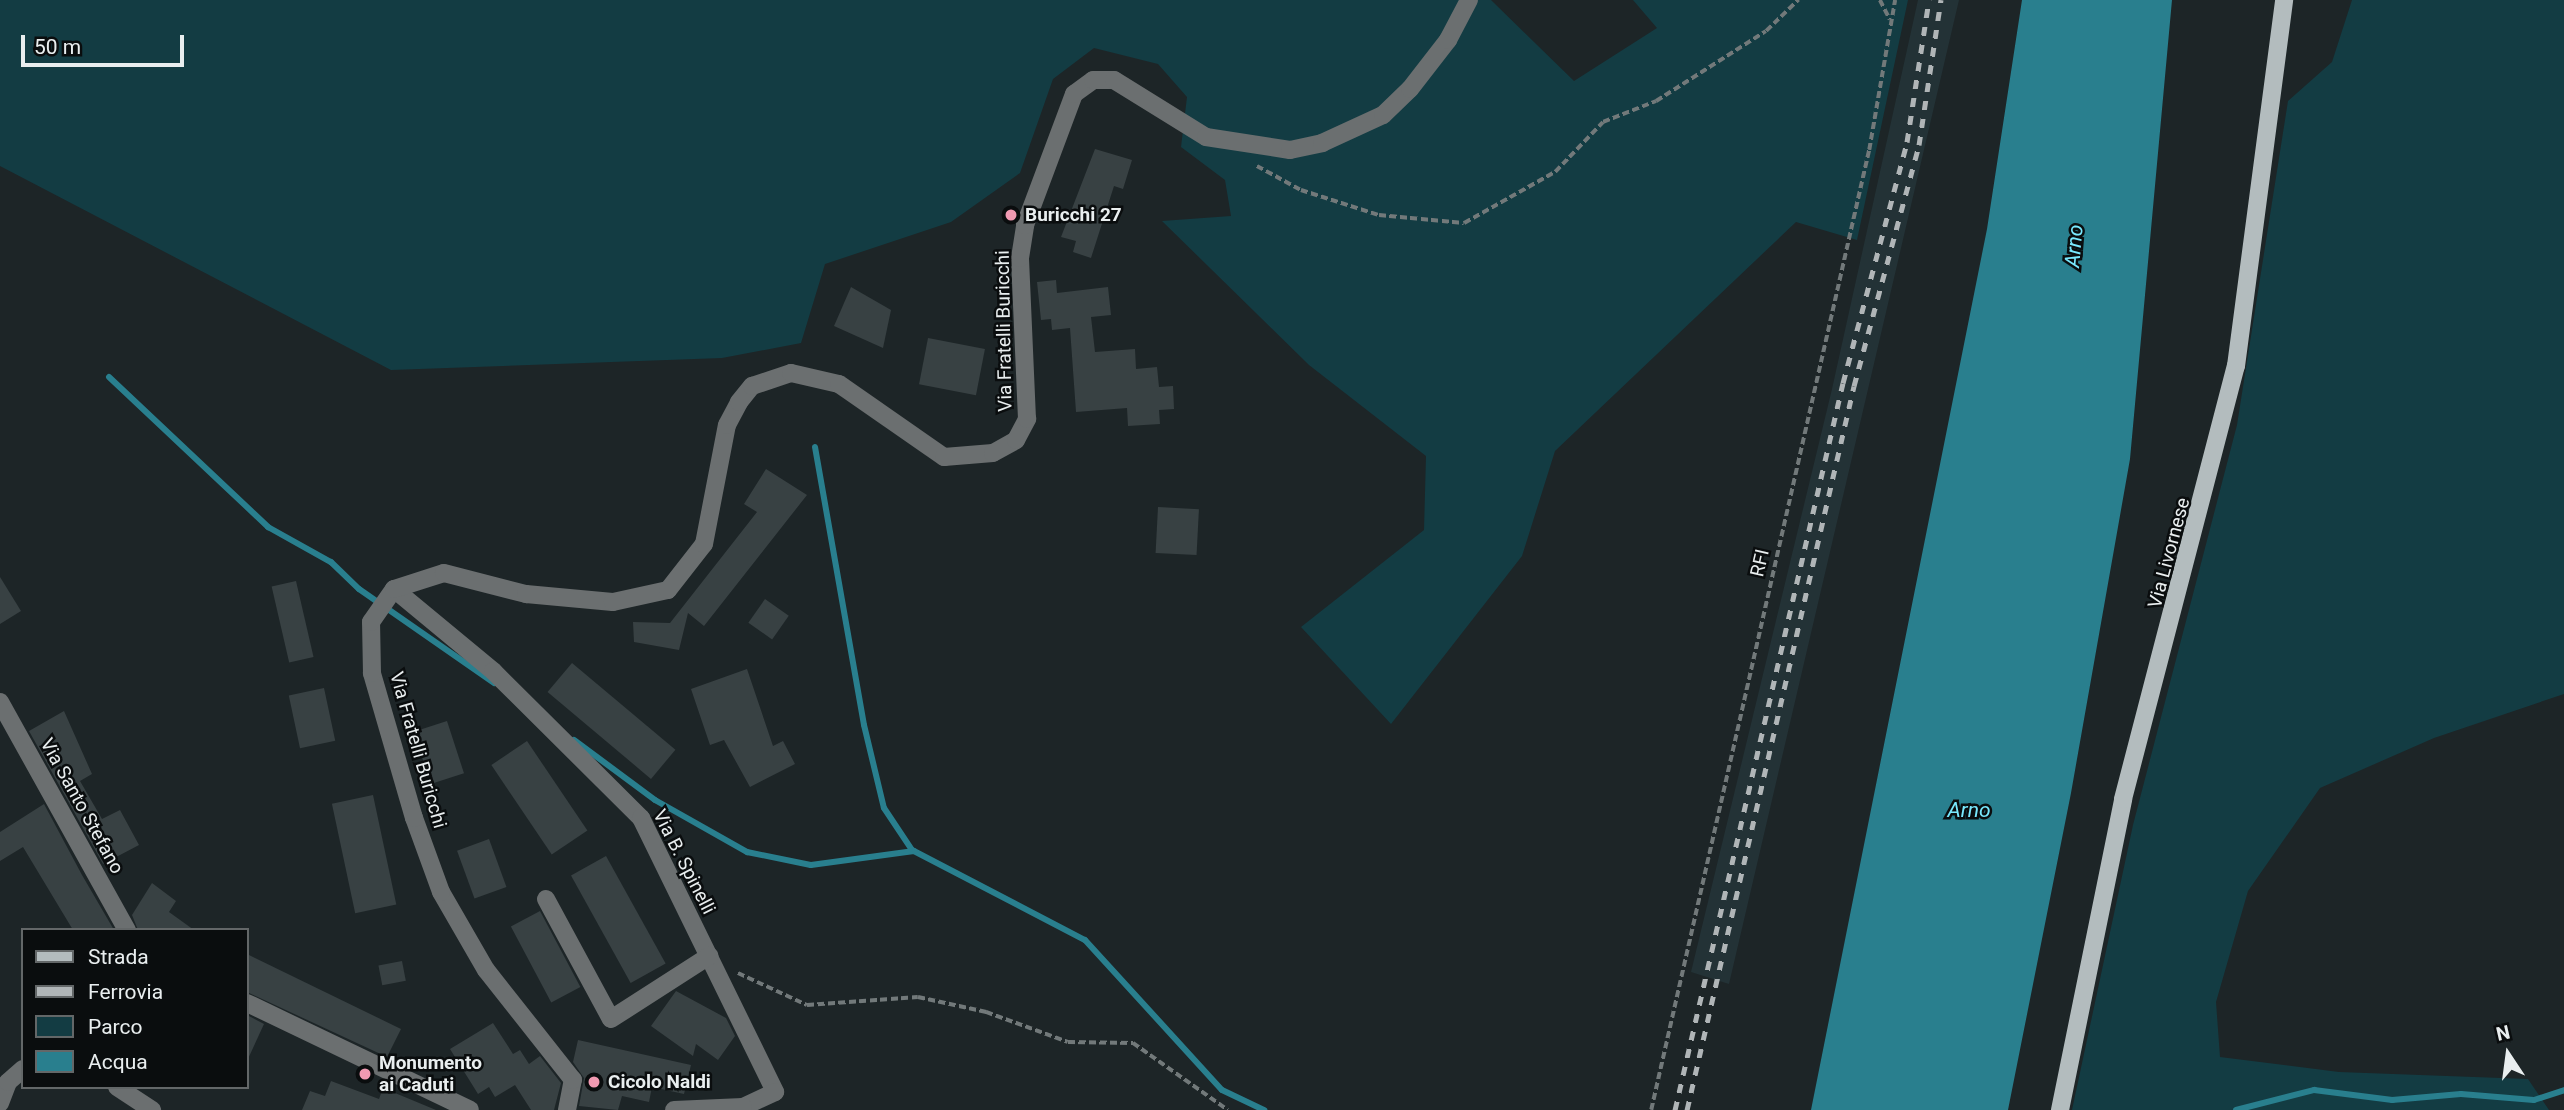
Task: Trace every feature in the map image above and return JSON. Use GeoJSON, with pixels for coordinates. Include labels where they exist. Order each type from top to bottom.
{"type":"FeatureCollection","features":[{"type":"Feature","properties":{"kind":"main road","name":"Via Livornese"},"geometry":{"type":"LineString","coordinates":[[2060,1110],[2123,799],[2234,378],[2254,267],[2284,0]]}},
{"type":"Feature","properties":{"kind":"street","name":"Via Fratelli Buricchi"},"geometry":{"type":"LineString","coordinates":[[570,1107],[573,1080],[486,970],[441,892],[414,818],[372,673],[371,622],[394,589],[444,573],[526,594],[613,602],[668,590],[704,544],[727,425],[739,402],[752,386],[791,373],[839,384],[944,457],[993,453],[1016,440],[1027,419],[1020,258],[1025,225],[1074,94],[1093,80],[1114,80],[1206,137],[1290,150],[1322,143],[1383,115],[1410,89],[1448,40],[1469,0]]}},
{"type":"Feature","properties":{"kind":"street","name":"Via B. Spinelli"},"geometry":{"type":"LineString","coordinates":[[394,589],[493,671],[641,818],[775,1092],[743,1107],[674,1110]]}},
{"type":"Feature","properties":{"kind":"street","name":"Via Santo Stefano"},"geometry":{"type":"LineString","coordinates":[[0,702],[126,928]]}},
{"type":"Feature","properties":{"kind":"street"},"geometry":{"type":"LineString","coordinates":[[546,899],[611,1019],[709,956]]}},
{"type":"Feature","properties":{"kind":"street"},"geometry":{"type":"LineString","coordinates":[[248,1003],[470,1110]]}},
{"type":"Feature","properties":{"kind":"street"},"geometry":{"type":"LineString","coordinates":[[0,1103],[8,1082],[21,1071]]}},
{"type":"Feature","properties":{"kind":"street"},"geometry":{"type":"LineString","coordinates":[[120,1089],[152,1110]]}},
{"type":"Feature","properties":{"kind":"path"},"geometry":{"type":"LineString","coordinates":[[1253,164],[1301,190],[1378,215],[1464,223],[1555,172],[1604,122],[1657,101],[1766,31],[1798,0]]}},
{"type":"Feature","properties":{"kind":"path"},"geometry":{"type":"LineString","coordinates":[[1880,0],[1891,22]]}},
{"type":"Feature","properties":{"kind":"path","name":"RFI"},"geometry":{"type":"LineString","coordinates":[[1651,1110],[1869,150],[1895,0]]}},
{"type":"Feature","properties":{"kind":"path"},"geometry":{"type":"LineString","coordinates":[[709,956],[807,1005],[918,997],[986,1012],[1068,1042],[1133,1042],[1228,1110]]}},
{"type":"Feature","properties":{"kind":"shaded area"},"geometry":{"type":"Polygon","coordinates":[[[1918,0],[1959,0],[1729,984],[1691,972],[1832,389],[1918,0]]]}},
{"type":"Feature","properties":{"kind":"green space"},"geometry":{"type":"Polygon","coordinates":[[[0,0],[1491,0],[1574,81],[1657,28],[1633,0],[1908,0],[1857,240],[1796,222],[1555,451],[1522,556],[1391,724],[1301,627],[1424,530],[1426,456],[1309,365],[1162,221],[1231,216],[1225,180],[1181,147],[1187,97],[1158,64],[1094,48],[1053,79],[1020,173],[951,222],[825,264],[801,343],[722,358],[391,370],[0,166],[0,0]]]}},
{"type":"Feature","properties":{"kind":"green space"},"geometry":{"type":"Polygon","coordinates":[[[2352,0],[2564,0],[2564,694],[2434,738],[2320,788],[2248,891],[2216,1002],[2220,1057],[2339,1072],[2528,1079],[2549,1110],[2072,1110],[2133,825],[2237,425],[2288,101],[2332,62],[2352,0]]]}},
{"type":"Feature","properties":{"kind":"water","name":"Arno"},"geometry":{"type":"Polygon","coordinates":[[[2022,0],[2172,0],[2130,459],[2071,793],[2008,1110],[1811,1110],[1987,229],[2022,0]]]}},
{"type":"Feature","properties":{"kind":"building"},"geometry":{"type":"Polygon","coordinates":[[[1095,149],[1132,160],[1123,189],[1114,186],[1091,258],[1073,252],[1076,241],[1061,237],[1095,149]]]}},
{"type":"Feature","properties":{"kind":"building"},"geometry":{"type":"Polygon","coordinates":[[[1056,280],[1057,293],[1108,287],[1111,315],[1091,317],[1095,352],[1135,349],[1136,369],[1157,367],[1159,387],[1173,386],[1174,409],[1159,410],[1160,424],[1128,426],[1127,408],[1076,412],[1070,328],[1052,330],[1051,319],[1041,320],[1037,282],[1056,280]]]}},
{"type":"Feature","properties":{"kind":"building"},"geometry":{"type":"Polygon","coordinates":[[[851,287],[891,310],[883,348],[834,326],[851,287]]]}},
{"type":"Feature","properties":{"kind":"building"},"geometry":{"type":"Polygon","coordinates":[[[928,338],[985,349],[976,395],[919,384],[928,338]]]}},
{"type":"Feature","properties":{"kind":"building"},"geometry":{"type":"Polygon","coordinates":[[[766,469],[807,495],[704,626],[688,613],[679,650],[634,642],[633,622],[670,623],[757,512],[744,504],[766,469]]]}},
{"type":"Feature","properties":{"kind":"building"},"geometry":{"type":"Polygon","coordinates":[[[1158,507],[1199,509],[1197,555],[1156,553],[1158,507]]]}},
{"type":"Feature","properties":{"kind":"building"},"geometry":{"type":"Polygon","coordinates":[[[0,577],[21,611],[0,624],[0,577]]]}},
{"type":"Feature","properties":{"kind":"building"},"geometry":{"type":"Polygon","coordinates":[[[296,581],[314,657],[289,663],[272,587],[296,581]]]}},
{"type":"Feature","properties":{"kind":"building"},"geometry":{"type":"Polygon","coordinates":[[[765,599],[789,616],[772,639],[748,623],[765,599]]]}},
{"type":"Feature","properties":{"kind":"building"},"geometry":{"type":"Polygon","coordinates":[[[572,663],[675,750],[651,779],[548,692],[572,663]]]}},
{"type":"Feature","properties":{"kind":"building"},"geometry":{"type":"Polygon","coordinates":[[[747,669],[773,746],[783,741],[795,764],[750,787],[724,740],[710,745],[691,689],[747,669]]]}},
{"type":"Feature","properties":{"kind":"building"},"geometry":{"type":"Polygon","coordinates":[[[324,688],[335,741],[300,748],[289,695],[324,688]]]}},
{"type":"Feature","properties":{"kind":"building"},"geometry":{"type":"Polygon","coordinates":[[[64,711],[92,774],[80,781],[102,819],[120,810],[139,845],[103,864],[29,731],[64,711]]]}},
{"type":"Feature","properties":{"kind":"building"},"geometry":{"type":"Polygon","coordinates":[[[447,721],[464,773],[431,784],[414,732],[447,721]]]}},
{"type":"Feature","properties":{"kind":"building"},"geometry":{"type":"Polygon","coordinates":[[[527,741],[587,831],[552,855],[491,765],[527,741]]]}},
{"type":"Feature","properties":{"kind":"building"},"geometry":{"type":"Polygon","coordinates":[[[373,795],[396,905],[355,913],[332,804],[373,795]]]}},
{"type":"Feature","properties":{"kind":"building"},"geometry":{"type":"Polygon","coordinates":[[[44,804],[113,928],[72,928],[23,847],[0,861],[0,832],[44,804]]]}},
{"type":"Feature","properties":{"kind":"building"},"geometry":{"type":"Polygon","coordinates":[[[489,839],[506,887],[474,899],[457,851],[489,839]]]}},
{"type":"Feature","properties":{"kind":"building"},"geometry":{"type":"Polygon","coordinates":[[[606,856],[666,964],[631,983],[571,875],[606,856]]]}},
{"type":"Feature","properties":{"kind":"building"},"geometry":{"type":"Polygon","coordinates":[[[152,883],[176,901],[169,912],[191,928],[137,928],[132,915],[152,883]]]}},
{"type":"Feature","properties":{"kind":"building"},"geometry":{"type":"Polygon","coordinates":[[[540,911],[580,987],[551,1002],[511,926],[540,911]]]}},
{"type":"Feature","properties":{"kind":"building"},"geometry":{"type":"Polygon","coordinates":[[[248,954],[401,1029],[387,1057],[248,992],[248,954]]]}},
{"type":"Feature","properties":{"kind":"building"},"geometry":{"type":"Polygon","coordinates":[[[402,961],[406,981],[382,985],[378,966],[402,961]]]}},
{"type":"Feature","properties":{"kind":"building"},"geometry":{"type":"Polygon","coordinates":[[[676,991],[726,1018],[735,1036],[718,1060],[696,1044],[693,1056],[651,1026],[676,991]]]}},
{"type":"Feature","properties":{"kind":"building"},"geometry":{"type":"Polygon","coordinates":[[[248,1016],[264,1024],[248,1059],[248,1016]]]}},
{"type":"Feature","properties":{"kind":"building"},"geometry":{"type":"Polygon","coordinates":[[[493,1023],[513,1054],[520,1050],[529,1064],[540,1056],[561,1083],[554,1110],[531,1110],[515,1085],[495,1097],[489,1087],[478,1094],[450,1049],[493,1023]]]}},
{"type":"Feature","properties":{"kind":"building"},"geometry":{"type":"Polygon","coordinates":[[[578,1040],[691,1065],[684,1094],[652,1087],[649,1102],[622,1096],[618,1110],[579,1106],[584,1078],[573,1062],[578,1040]]]}},
{"type":"Feature","properties":{"kind":"building"},"geometry":{"type":"Polygon","coordinates":[[[331,1081],[379,1099],[383,1088],[436,1110],[302,1110],[310,1091],[325,1096],[331,1081]]]}},
{"type":"Feature","properties":{"kind":"waterway"},"geometry":{"type":"LineString","coordinates":[[109,377],[268,527],[331,562],[359,589],[494,683]]}},
{"type":"Feature","properties":{"kind":"waterway"},"geometry":{"type":"LineString","coordinates":[[815,447],[864,725],[884,808],[912,850],[1085,940],[1222,1090],[1264,1110]]}},
{"type":"Feature","properties":{"kind":"waterway"},"geometry":{"type":"LineString","coordinates":[[574,740],[655,800],[747,852],[811,865],[914,851]]}},
{"type":"Feature","properties":{"kind":"waterway"},"geometry":{"type":"LineString","coordinates":[[2236,1110],[2314,1090],[2392,1100],[2461,1094],[2534,1100],[2564,1090]]}},
{"type":"Feature","properties":{"kind":"railway"},"geometry":{"type":"LineString","coordinates":[[1675,1110],[1843,383],[1907,142],[1929,0]]}},
{"type":"Feature","properties":{"kind":"railway"},"geometry":{"type":"LineString","coordinates":[[1687,1110],[1854,386],[1919,145],[1941,0]]}},
{"type":"Feature","properties":{"kind":"place","name":"Buricchi 27"},"geometry":{"type":"Point","coordinates":[1011,215]}},
{"type":"Feature","properties":{"kind":"place","name":"Monumento ai Caduti"},"geometry":{"type":"Point","coordinates":[365,1074]}},
{"type":"Feature","properties":{"kind":"place","name":"Cicolo Naldi"},"geometry":{"type":"Point","coordinates":[594,1082]}}]}
